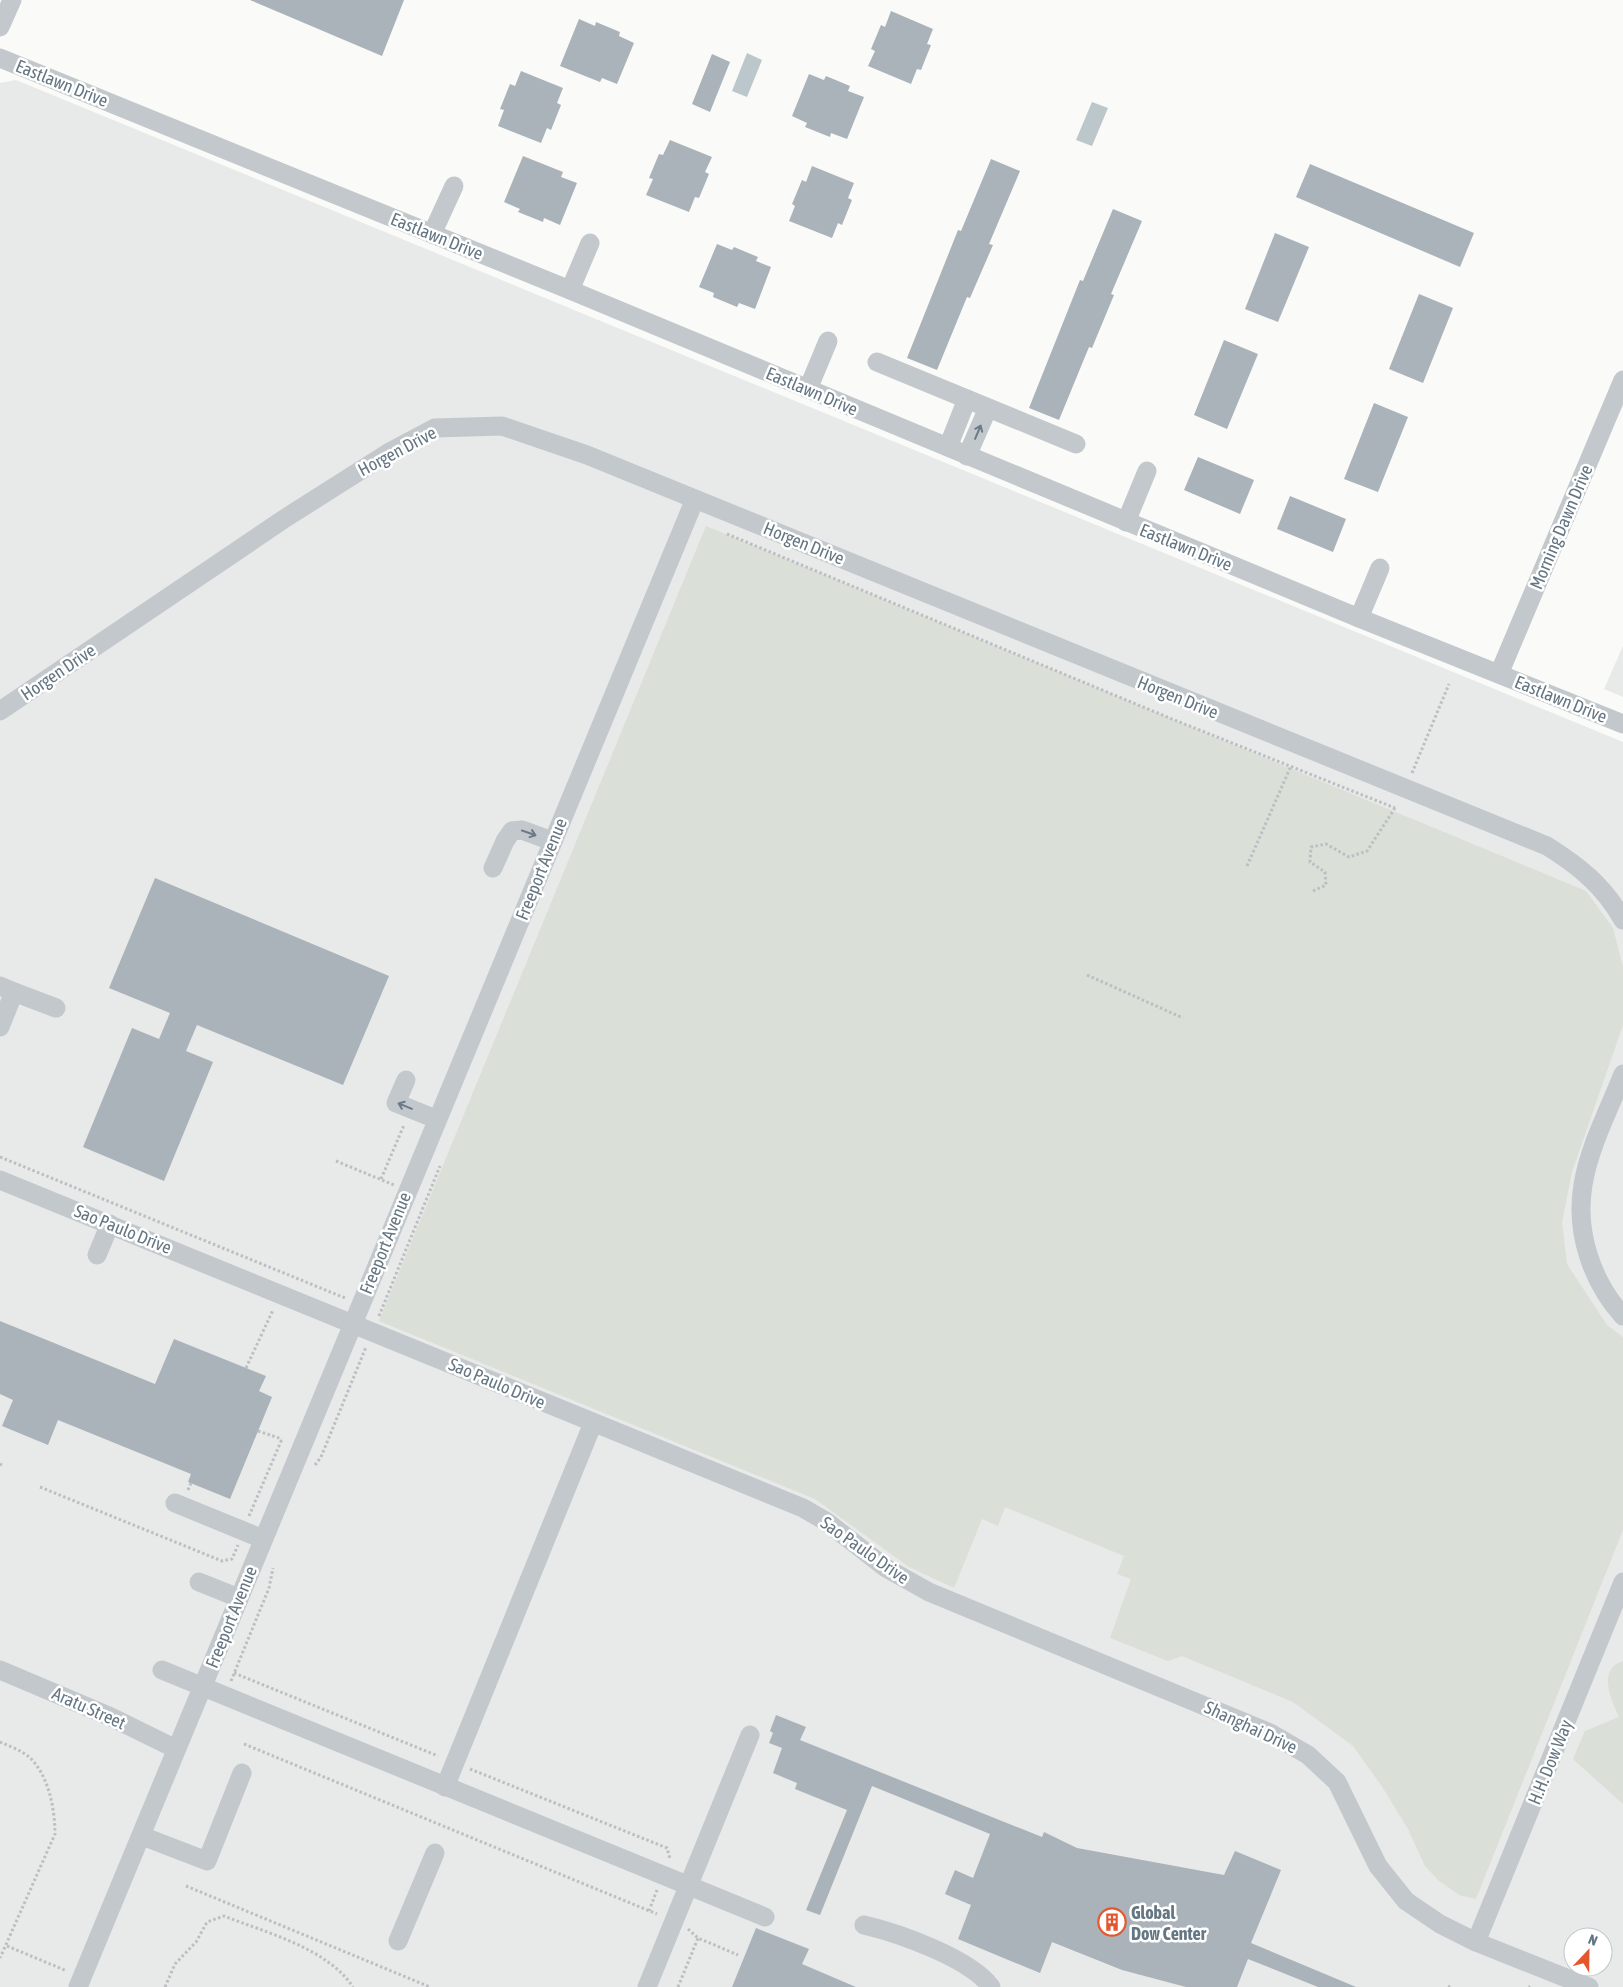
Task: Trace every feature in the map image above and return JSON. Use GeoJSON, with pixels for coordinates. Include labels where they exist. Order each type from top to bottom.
{"type":"FeatureCollection","features":[{"type":"Feature","properties":{"kind":"street"},"geometry":{"type":"LineString","coordinates":[[0,27],[12,0]]}},
{"type":"Feature","properties":{"kind":"street","name":"Eastlawn Drive"},"geometry":{"type":"LineString","coordinates":[[0,58],[570,290],[1359,618],[1623,724]]}},
{"type":"Feature","properties":{"kind":"street"},"geometry":{"type":"LineString","coordinates":[[432,234],[454,186]]}},
{"type":"Feature","properties":{"kind":"street"},"geometry":{"type":"LineString","coordinates":[[570,290],[590,243]]}},
{"type":"Feature","properties":{"kind":"street"},"geometry":{"type":"LineString","coordinates":[[808,389],[828,341]]}},
{"type":"Feature","properties":{"kind":"street"},"geometry":{"type":"LineString","coordinates":[[877,362],[1076,444]]}},
{"type":"Feature","properties":{"kind":"street","name":"Morning Dawn Drive"},"geometry":{"type":"LineString","coordinates":[[1499,674],[1623,380]]}},
{"type":"Feature","properties":{"kind":"street"},"geometry":{"type":"LineString","coordinates":[[948,447],[967,399]]}},
{"type":"Feature","properties":{"kind":"street"},"geometry":{"type":"LineString","coordinates":[[967,456],[988,408]]}},
{"type":"Feature","properties":{"kind":"street","name":"Horgen Drive"},"geometry":{"type":"LineString","coordinates":[[0,711],[287,517],[388,453],[435,428],[502,426],[587,455],[1406,787],[1553,850],[1573,862],[1596,882],[1623,920]]}},
{"type":"Feature","properties":{"kind":"street"},"geometry":{"type":"LineString","coordinates":[[1126,522],[1147,471]]}},
{"type":"Feature","properties":{"kind":"street","name":"Freeport Avenue"},"geometry":{"type":"LineString","coordinates":[[80,1983],[436,1119],[695,499]]}},
{"type":"Feature","properties":{"kind":"street"},"geometry":{"type":"LineString","coordinates":[[1359,618],[1380,568]]}},
{"type":"Feature","properties":{"kind":"street"},"geometry":{"type":"LineString","coordinates":[[493,868],[505,841],[512,831],[522,830],[552,841]]}},
{"type":"Feature","properties":{"kind":"street"},"geometry":{"type":"LineString","coordinates":[[0,1027],[7,989],[56,1008]]}},
{"type":"Feature","properties":{"kind":"street"},"geometry":{"type":"LineString","coordinates":[[1623,1074],[1590,1156],[1582,1187],[1582,1218],[1587,1255],[1607,1298],[1623,1316]]}},
{"type":"Feature","properties":{"kind":"street"},"geometry":{"type":"LineString","coordinates":[[406,1080],[396,1103],[436,1119]]}},
{"type":"Feature","properties":{"kind":"street","name":"Sao Paulo Drive"},"geometry":{"type":"LineString","coordinates":[[0,1180],[803,1508],[828,1522],[886,1568],[906,1580],[980,1614]]}},
{"type":"Feature","properties":{"kind":"street"},"geometry":{"type":"LineString","coordinates":[[98,1255],[110,1224]]}},
{"type":"Feature","properties":{"kind":"street"},"geometry":{"type":"LineString","coordinates":[[445,1787],[593,1423]]}},
{"type":"Feature","properties":{"kind":"street"},"geometry":{"type":"LineString","coordinates":[[175,1503],[263,1539]]}},
{"type":"Feature","properties":{"kind":"street"},"geometry":{"type":"LineString","coordinates":[[199,1582],[238,1598]]}},
{"type":"Feature","properties":{"kind":"street","name":"H.H. Dow Way"},"geometry":{"type":"LineString","coordinates":[[1476,1942],[1623,1582]]}},
{"type":"Feature","properties":{"kind":"street","name":"Shanghai Drive"},"geometry":{"type":"LineString","coordinates":[[980,1614],[1270,1733],[1308,1754],[1337,1782],[1378,1866],[1406,1901],[1440,1924],[1476,1942],[1589,1987]]}},
{"type":"Feature","properties":{"kind":"street","name":"Aratu Street"},"geometry":{"type":"LineString","coordinates":[[0,1670],[111,1717],[176,1749]]}},
{"type":"Feature","properties":{"kind":"street"},"geometry":{"type":"LineString","coordinates":[[162,1670],[765,1918]]}},
{"type":"Feature","properties":{"kind":"street"},"geometry":{"type":"LineString","coordinates":[[647,1987],[750,1735]]}},
{"type":"Feature","properties":{"kind":"street"},"geometry":{"type":"LineString","coordinates":[[142,1836],[207,1861],[242,1773]]}},
{"type":"Feature","properties":{"kind":"street"},"geometry":{"type":"LineString","coordinates":[[398,1941],[435,1853]]}},
{"type":"Feature","properties":{"kind":"street"},"geometry":{"type":"LineString","coordinates":[[864,1925],[882,1929],[934,1949],[962,1964],[991,1987]]}},
{"type":"Feature","properties":{"kind":"path"},"geometry":{"type":"LineString","coordinates":[[724,532],[1395,808]]}},
{"type":"Feature","properties":{"kind":"path"},"geometry":{"type":"LineString","coordinates":[[1313,891],[1326,885],[1325,872],[1310,862],[1311,847],[1326,844],[1349,857],[1367,851],[1395,808],[1406,787],[1449,684]]}},
{"type":"Feature","properties":{"kind":"path"},"geometry":{"type":"LineString","coordinates":[[1247,866],[1291,766]]}},
{"type":"Feature","properties":{"kind":"path"},"geometry":{"type":"LineString","coordinates":[[1088,975],[1183,1018]]}},
{"type":"Feature","properties":{"kind":"path"},"geometry":{"type":"LineString","coordinates":[[381,1179],[407,1118]]}},
{"type":"Feature","properties":{"kind":"path"},"geometry":{"type":"LineString","coordinates":[[0,1157],[380,1313]]}},
{"type":"Feature","properties":{"kind":"path"},"geometry":{"type":"LineString","coordinates":[[336,1161],[427,1198]]}},
{"type":"Feature","properties":{"kind":"path"},"geometry":{"type":"LineString","coordinates":[[246,1368],[280,1294]]}},
{"type":"Feature","properties":{"kind":"path"},"geometry":{"type":"LineString","coordinates":[[312,1469],[320,1457],[373,1331]]}},
{"type":"Feature","properties":{"kind":"path"},"geometry":{"type":"LineString","coordinates":[[40,1487],[222,1561],[232,1560],[282,1438]]}},
{"type":"Feature","properties":{"kind":"path"},"geometry":{"type":"LineString","coordinates":[[225,1696],[268,1588],[276,1560]]}},
{"type":"Feature","properties":{"kind":"path"},"geometry":{"type":"LineString","coordinates":[[0,1742],[26,1755],[40,1769],[55,1814],[55,1834],[7,1946],[0,1958]]}},
{"type":"Feature","properties":{"kind":"path"},"geometry":{"type":"LineString","coordinates":[[244,1744],[685,1926],[698,1938],[738,1955]]}},
{"type":"Feature","properties":{"kind":"path"},"geometry":{"type":"LineString","coordinates":[[186,1886],[430,1987]]}},
{"type":"Feature","properties":{"kind":"path"},"geometry":{"type":"LineString","coordinates":[[165,1987],[175,1964],[196,1942],[207,1922],[224,1916],[317,1954],[345,1974],[353,1987]]}},
{"type":"Feature","properties":{"kind":"path"},"geometry":{"type":"LineString","coordinates":[[678,1987],[698,1938]]}},
{"type":"Feature","properties":{"kind":"path"},"geometry":{"type":"LineString","coordinates":[[7,1946],[80,1983]]}},
{"type":"Feature","properties":{"kind":"shaded area"},"geometry":{"type":"Polygon","coordinates":[[[747,53],[762,60],[747,97],[732,91],[747,53]]]}},
{"type":"Feature","properties":{"kind":"shaded area"},"geometry":{"type":"Polygon","coordinates":[[[16,80],[1623,742],[1623,1987],[0,1987],[0,83],[16,80]]]}},
{"type":"Feature","properties":{"kind":"shaded area"},"geometry":{"type":"Polygon","coordinates":[[[1092,102],[1108,108],[1092,146],[1076,140],[1092,102]]]}},
{"type":"Feature","properties":{"kind":"shaded area"},"geometry":{"type":"Polygon","coordinates":[[[706,526],[1586,891],[1613,928],[1623,967],[1623,1025],[1572,1172],[1562,1222],[1567,1264],[1607,1325],[1623,1337],[1623,1530],[1476,1899],[1459,1895],[1438,1880],[1425,1866],[1408,1829],[1381,1785],[1353,1746],[1293,1702],[1182,1656],[1168,1661],[1110,1638],[1131,1579],[1117,1574],[1124,1556],[1005,1507],[998,1526],[982,1519],[954,1588],[909,1567],[815,1499],[379,1321],[706,526]]]}},
{"type":"Feature","properties":{"kind":"shaded area"},"geometry":{"type":"Polygon","coordinates":[[[1623,646],[1623,697],[1604,689],[1623,646]]]}},
{"type":"Feature","properties":{"kind":"shaded area"},"geometry":{"type":"Polygon","coordinates":[[[1623,1661],[1623,1804],[1573,1759],[1585,1731],[1619,1717],[1610,1694],[1608,1678],[1610,1671],[1615,1665],[1623,1661]]]}},
{"type":"Feature","properties":{"kind":"building"},"geometry":{"type":"Polygon","coordinates":[[[250,0],[404,0],[382,56],[250,0]]]}},
{"type":"Feature","properties":{"kind":"building"},"geometry":{"type":"Polygon","coordinates":[[[891,11],[933,29],[927,44],[931,45],[921,70],[917,69],[911,84],[868,66],[875,51],[871,49],[881,25],[885,27],[891,11]]]}},
{"type":"Feature","properties":{"kind":"building"},"geometry":{"type":"Polygon","coordinates":[[[579,19],[595,26],[596,22],[620,32],[619,36],[634,43],[617,84],[602,78],[600,82],[560,66],[579,19]]]}},
{"type":"Feature","properties":{"kind":"building"},"geometry":{"type":"Polygon","coordinates":[[[712,54],[730,62],[710,112],[692,104],[712,54]]]}},
{"type":"Feature","properties":{"kind":"building"},"geometry":{"type":"Polygon","coordinates":[[[521,71],[563,88],[557,103],[561,105],[551,130],[547,128],[541,143],[498,126],[504,110],[500,109],[510,84],[515,86],[521,71]]]}},
{"type":"Feature","properties":{"kind":"building"},"geometry":{"type":"Polygon","coordinates":[[[809,74],[824,80],[826,76],[850,86],[848,91],[864,97],[847,139],[831,133],[830,137],[805,127],[807,123],[792,116],[809,74]]]}},
{"type":"Feature","properties":{"kind":"building"},"geometry":{"type":"Polygon","coordinates":[[[670,140],[712,157],[705,172],[709,174],[699,198],[695,197],[689,212],[646,195],[653,179],[649,178],[659,154],[663,155],[670,140]]]}},
{"type":"Feature","properties":{"kind":"building"},"geometry":{"type":"Polygon","coordinates":[[[523,156],[563,172],[561,177],[577,183],[560,225],[544,218],[543,222],[518,212],[520,209],[504,202],[523,156]]]}},
{"type":"Feature","properties":{"kind":"building"},"geometry":{"type":"Polygon","coordinates":[[[991,159],[1020,171],[989,244],[993,245],[970,298],[967,297],[937,370],[907,358],[958,230],[961,231],[991,159]]]}},
{"type":"Feature","properties":{"kind":"building"},"geometry":{"type":"Polygon","coordinates":[[[1310,164],[1474,233],[1460,267],[1296,197],[1310,164]]]}},
{"type":"Feature","properties":{"kind":"building"},"geometry":{"type":"Polygon","coordinates":[[[812,166],[854,183],[848,198],[852,200],[842,225],[838,223],[832,238],[789,221],[795,206],[792,204],[802,180],[806,182],[812,166]]]}},
{"type":"Feature","properties":{"kind":"building"},"geometry":{"type":"Polygon","coordinates":[[[1113,209],[1142,221],[1111,294],[1114,295],[1092,348],[1089,347],[1059,420],[1029,408],[1080,280],[1083,281],[1113,209]]]}},
{"type":"Feature","properties":{"kind":"building"},"geometry":{"type":"Polygon","coordinates":[[[1275,233],[1309,247],[1278,322],[1245,309],[1275,233]]]}},
{"type":"Feature","properties":{"kind":"building"},"geometry":{"type":"Polygon","coordinates":[[[717,244],[732,250],[734,247],[758,257],[756,261],[771,267],[755,309],[739,303],[737,307],[713,297],[714,293],[699,287],[717,244]]]}},
{"type":"Feature","properties":{"kind":"building"},"geometry":{"type":"Polygon","coordinates":[[[1419,294],[1453,308],[1423,383],[1389,369],[1419,294]]]}},
{"type":"Feature","properties":{"kind":"building"},"geometry":{"type":"Polygon","coordinates":[[[1224,340],[1258,354],[1227,429],[1194,415],[1224,340]]]}},
{"type":"Feature","properties":{"kind":"building"},"geometry":{"type":"Polygon","coordinates":[[[1374,403],[1408,417],[1378,492],[1344,479],[1374,403]]]}},
{"type":"Feature","properties":{"kind":"building"},"geometry":{"type":"Polygon","coordinates":[[[1198,457],[1254,480],[1240,514],[1184,490],[1198,457]]]}},
{"type":"Feature","properties":{"kind":"building"},"geometry":{"type":"Polygon","coordinates":[[[1290,496],[1346,519],[1333,552],[1277,529],[1290,496]]]}},
{"type":"Feature","properties":{"kind":"building"},"geometry":{"type":"Polygon","coordinates":[[[155,878],[389,976],[343,1085],[197,1025],[186,1051],[213,1062],[164,1181],[83,1147],[132,1028],[159,1039],[170,1013],[109,988],[155,878]]]}},
{"type":"Feature","properties":{"kind":"building"},"geometry":{"type":"Polygon","coordinates":[[[0,1321],[155,1384],[174,1339],[266,1376],[259,1391],[272,1397],[230,1499],[188,1482],[191,1474],[58,1420],[48,1445],[2,1426],[13,1400],[0,1394],[0,1321]]]}},
{"type":"Feature","properties":{"kind":"building","name":"Global Dow Center"},"geometry":{"type":"Polygon","coordinates":[[[776,1715],[806,1727],[800,1740],[1042,1837],[1044,1832],[1077,1848],[1224,1875],[1235,1851],[1281,1870],[1251,1943],[1356,1987],[1318,1987],[1248,1959],[1237,1987],[1186,1987],[1122,1970],[1052,1942],[1040,1973],[958,1939],[971,1905],[945,1894],[955,1870],[973,1878],[990,1834],[872,1786],[820,1915],[806,1910],[847,1810],[795,1789],[797,1783],[773,1773],[782,1748],[769,1743],[773,1733],[770,1731],[776,1715]]]}},
{"type":"Feature","properties":{"kind":"building"},"geometry":{"type":"Polygon","coordinates":[[[756,1928],[809,1949],[802,1964],[856,1987],[732,1987],[756,1928]]]}},
{"type":"Feature","properties":{"kind":"place","name":"Global Dow Center"},"geometry":{"type":"Point","coordinates":[1112,1922]}}]}
